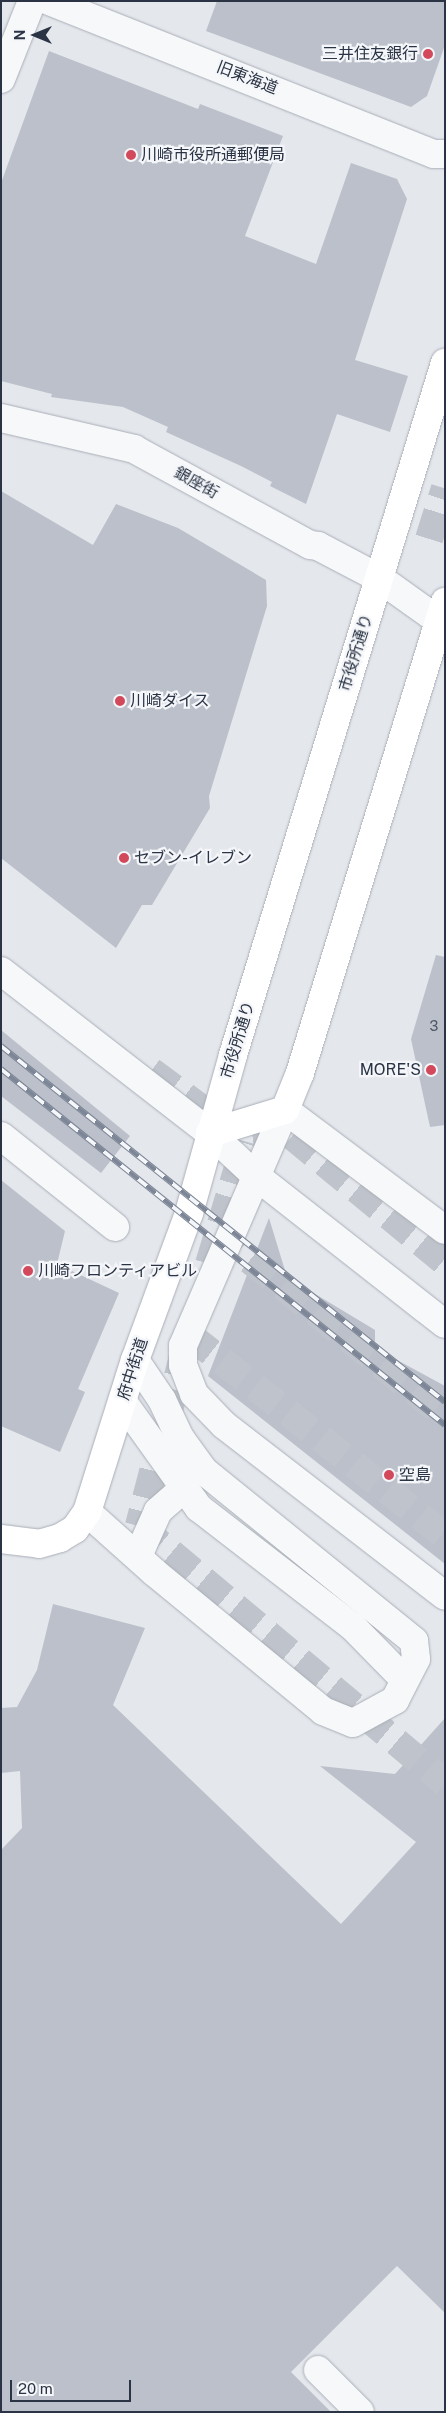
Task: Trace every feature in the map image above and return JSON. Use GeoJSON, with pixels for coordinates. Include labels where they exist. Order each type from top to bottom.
{"type":"FeatureCollection","features":[{"type":"Feature","properties":{"kind":"main road","name":"市役所通り"},"geometry":{"type":"LineString","coordinates":[[210,1132],[445,363]]}},
{"type":"Feature","properties":{"kind":"main road"},"geometry":{"type":"LineString","coordinates":[[210,1132],[285,1110],[300,1074],[443,616]]}},
{"type":"Feature","properties":{"kind":"main road","name":"府中街道"},"geometry":{"type":"LineString","coordinates":[[1,1539],[40,1544],[60,1538],[75,1529],[87,1512],[135,1360],[189,1213],[210,1132]]}},
{"type":"Feature","properties":{"kind":"street"},"geometry":{"type":"LineString","coordinates":[[1,79],[32,1]]}},
{"type":"Feature","properties":{"kind":"street","name":"旧東海道"},"geometry":{"type":"LineString","coordinates":[[49,1],[434,154],[445,154]]}},
{"type":"Feature","properties":{"kind":"street","name":"銀座街"},"geometry":{"type":"LineString","coordinates":[[1,418],[134,449],[310,545],[318,546],[379,578],[443,616]]}},
{"type":"Feature","properties":{"kind":"street"},"geometry":{"type":"LineString","coordinates":[[1,971],[210,1132],[256,1176],[445,1324]]}},
{"type":"Feature","properties":{"kind":"street"},"geometry":{"type":"LineString","coordinates":[[445,1230],[285,1110],[183,1346],[183,1366],[194,1394],[224,1424],[445,1596]]}},
{"type":"Feature","properties":{"kind":"street"},"geometry":{"type":"LineString","coordinates":[[1,1136],[115,1227]]}},
{"type":"Feature","properties":{"kind":"street"},"geometry":{"type":"LineString","coordinates":[[87,1512],[323,1711],[353,1723],[395,1700],[403,1678],[416,1659],[414,1641],[204,1471],[180,1438],[162,1400],[135,1360]]}},
{"type":"Feature","properties":{"kind":"street"},"geometry":{"type":"LineString","coordinates":[[122,1402],[199,1508],[353,1627],[403,1678]]}},
{"type":"Feature","properties":{"kind":"street"},"geometry":{"type":"LineString","coordinates":[[138,1556],[158,1511],[184,1488]]}},
{"type":"Feature","properties":{"kind":"street"},"geometry":{"type":"LineString","coordinates":[[318,2370],[360,2412]]}},
{"type":"Feature","properties":{"kind":"building"},"geometry":{"type":"Polygon","coordinates":[[[217,1],[445,1],[445,45],[427,96],[411,107],[206,31],[217,1]]]}},
{"type":"Feature","properties":{"kind":"building"},"geometry":{"type":"Polygon","coordinates":[[[49,51],[198,109],[200,104],[283,136],[245,236],[316,264],[351,163],[397,179],[407,199],[355,360],[408,376],[390,432],[337,414],[306,504],[270,486],[272,482],[166,432],[168,427],[123,407],[51,397],[52,394],[1,381],[1,183],[49,51]]]}},
{"type":"Feature","properties":{"kind":"building","name":"川崎ダイス"},"geometry":{"type":"Polygon","coordinates":[[[1,491],[93,545],[116,504],[178,528],[266,580],[267,606],[209,796],[210,808],[152,905],[142,905],[116,948],[1,858],[1,491]]]}},
{"type":"Feature","properties":{"kind":"building","name":"MORE'S"},"geometry":{"type":"Polygon","coordinates":[[[436,955],[445,957],[445,1125],[430,1127],[411,1039],[436,955]]]}},
{"type":"Feature","properties":{"kind":"building"},"geometry":{"type":"Polygon","coordinates":[[[1,1030],[130,1136],[101,1173],[1,1096],[1,1030]]]}},
{"type":"Feature","properties":{"kind":"building"},"geometry":{"type":"Polygon","coordinates":[[[1,1180],[65,1231],[57,1264],[119,1293],[78,1389],[85,1392],[60,1452],[1,1426],[1,1180]]]}},
{"type":"Feature","properties":{"kind":"building","name":"空島"},"geometry":{"type":"Polygon","coordinates":[[[269,1218],[287,1277],[375,1330],[375,1348],[445,1386],[445,1564],[208,1376],[269,1218]]]}},
{"type":"Feature","properties":{"kind":"building"},"geometry":{"type":"Polygon","coordinates":[[[53,1604],[145,1628],[113,1705],[341,1924],[416,1842],[320,1766],[395,1774],[445,1718],[445,2313],[397,2266],[291,2372],[331,2412],[1,2412],[1,1850],[22,1828],[20,1771],[1,1773],[1,1708],[17,1707],[37,1670],[53,1604]]]}},
{"type":"Feature","properties":{"kind":"tunnel"},"geometry":{"type":"LineString","coordinates":[[429,539],[445,488]]}},
{"type":"Feature","properties":{"kind":"tunnel"},"geometry":{"type":"LineString","coordinates":[[151,1071],[233,1132]]}},
{"type":"Feature","properties":{"kind":"tunnel"},"geometry":{"type":"LineString","coordinates":[[253,1141],[292,1136],[445,1262]]}},
{"type":"Feature","properties":{"kind":"tunnel"},"geometry":{"type":"LineString","coordinates":[[209,1264],[246,1141]]}},
{"type":"Feature","properties":{"kind":"tunnel"},"geometry":{"type":"LineString","coordinates":[[217,1234],[445,1416]]}},
{"type":"Feature","properties":{"kind":"tunnel"},"geometry":{"type":"LineString","coordinates":[[189,1335],[445,1536]]}},
{"type":"Feature","properties":{"kind":"tunnel"},"geometry":{"type":"LineString","coordinates":[[185,1349],[139,1526],[445,1783]]}},
{"type":"Feature","properties":{"kind":"railway"},"geometry":{"type":"LineString","coordinates":[[1,1046],[445,1402]]}},
{"type":"Feature","properties":{"kind":"railway"},"geometry":{"type":"LineString","coordinates":[[1,1069],[445,1425]]}},
{"type":"Feature","properties":{"kind":"place","name":"三井住友銀行"},"geometry":{"type":"Point","coordinates":[428,54]}},
{"type":"Feature","properties":{"kind":"place","name":"川崎市役所通郵便局"},"geometry":{"type":"Point","coordinates":[131,155]}},
{"type":"Feature","properties":{"kind":"place","name":"川崎ダイス"},"geometry":{"type":"Point","coordinates":[120,701]}},
{"type":"Feature","properties":{"kind":"place","name":"セブン-イレブン"},"geometry":{"type":"Point","coordinates":[124,858]}},
{"type":"Feature","properties":{"kind":"place","name":"MORE'S"},"geometry":{"type":"Point","coordinates":[431,1070]}},
{"type":"Feature","properties":{"kind":"place","name":"川崎フロンティアビル"},"geometry":{"type":"Point","coordinates":[28,1271]}},
{"type":"Feature","properties":{"kind":"place","name":"空島"},"geometry":{"type":"Point","coordinates":[389,1475]}}]}
